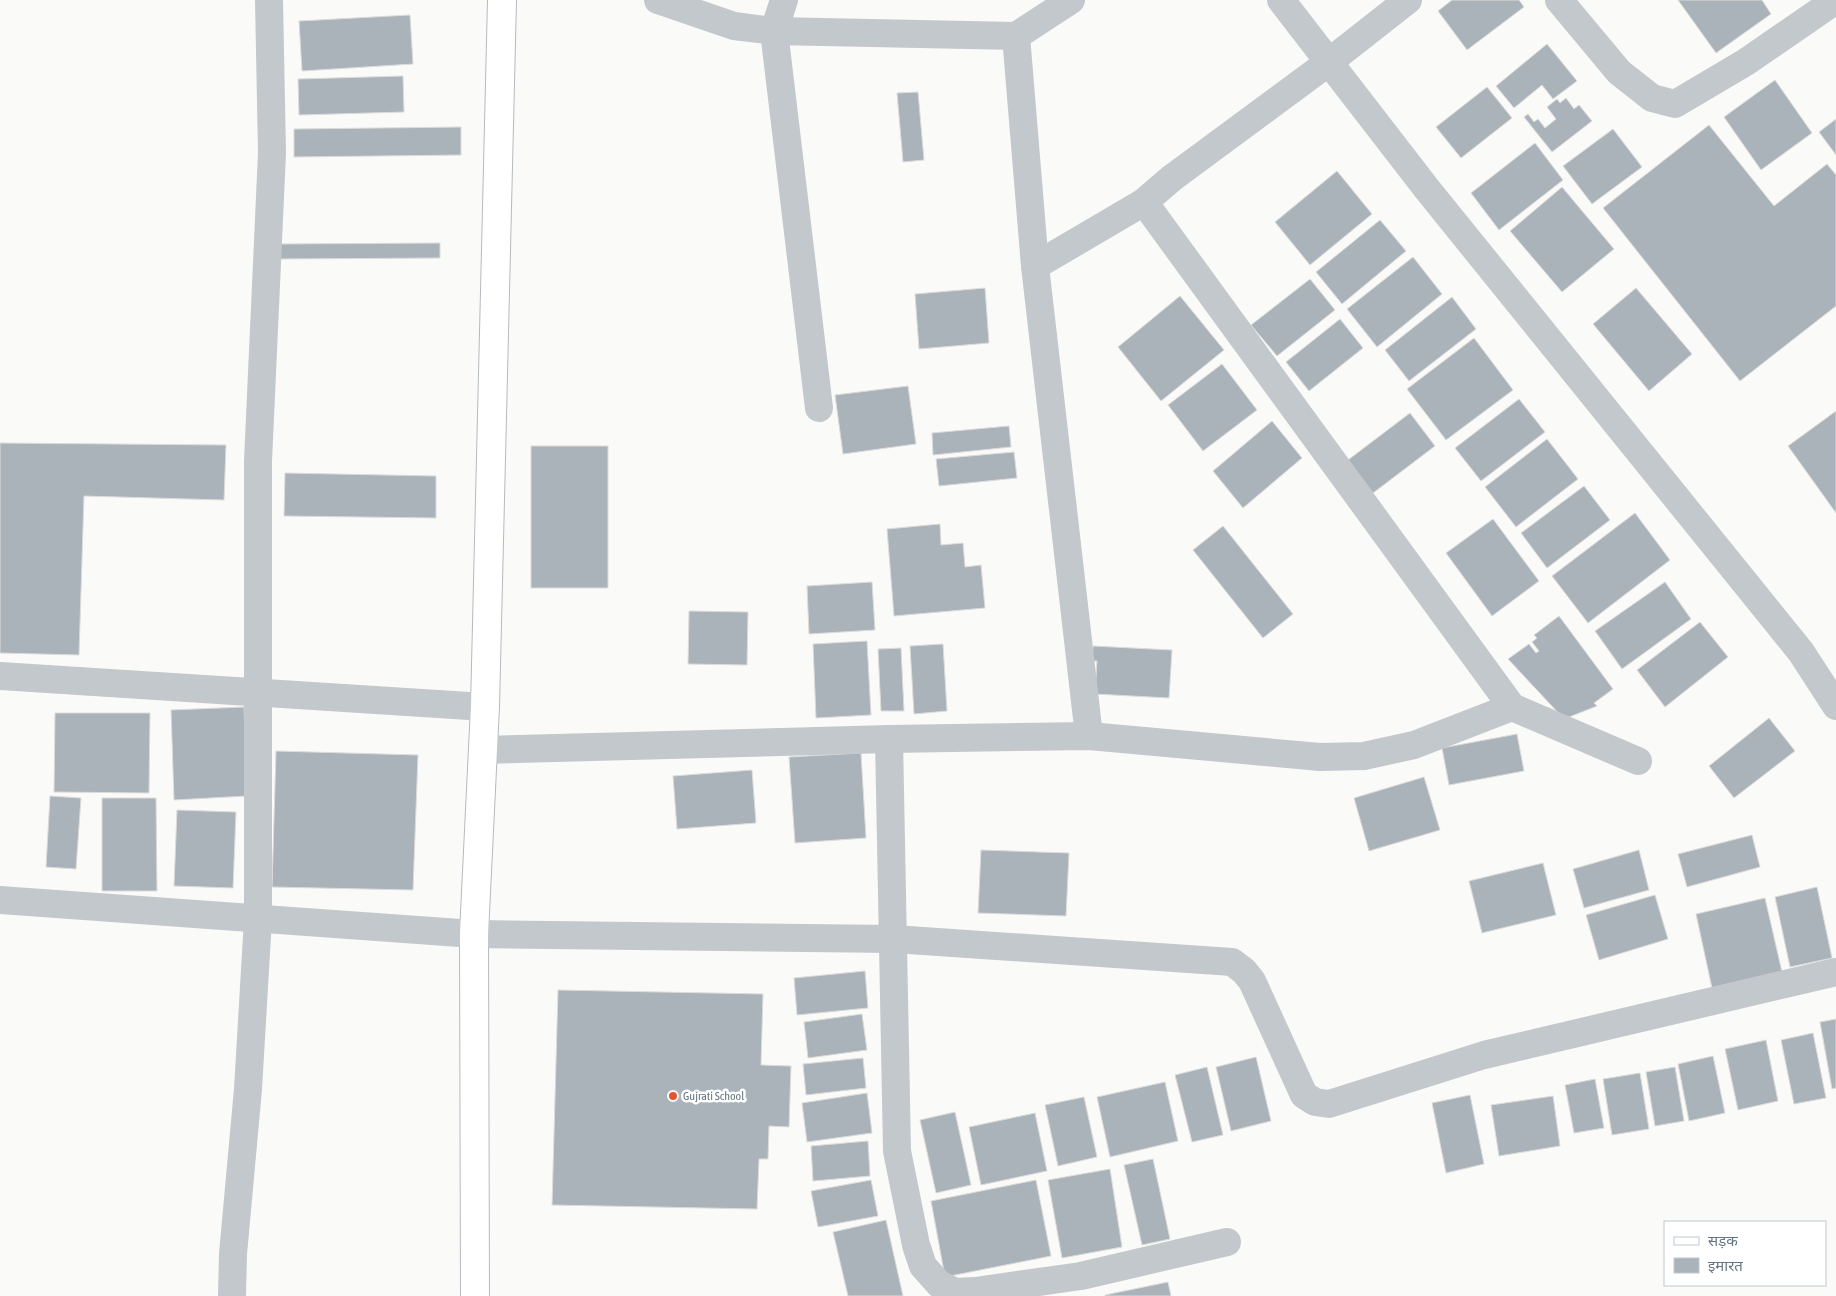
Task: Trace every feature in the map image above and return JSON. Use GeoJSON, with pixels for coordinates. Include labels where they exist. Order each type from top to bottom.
{"type":"FeatureCollection","features":[{"type":"Feature","properties":{"kind":"main road"},"geometry":{"type":"LineString","coordinates":[[474,1296],[474,934],[485,707],[502,0]]}},
{"type":"Feature","properties":{"kind":"street"},"geometry":{"type":"LineString","coordinates":[[232,1296],[233,1254],[248,1089],[258,918],[258,461],[272,153],[269,0]]}},
{"type":"Feature","properties":{"kind":"street"},"geometry":{"type":"LineString","coordinates":[[658,0],[734,26],[774,31],[1016,36],[1071,0]]}},
{"type":"Feature","properties":{"kind":"street"},"geometry":{"type":"LineString","coordinates":[[784,0],[774,31],[819,408]]}},
{"type":"Feature","properties":{"kind":"street"},"geometry":{"type":"LineString","coordinates":[[1281,0],[1433,197],[1801,652],[1836,706]]}},
{"type":"Feature","properties":{"kind":"street"},"geometry":{"type":"LineString","coordinates":[[1035,266],[1144,202],[1172,178],[1329,62],[1408,0]]}},
{"type":"Feature","properties":{"kind":"street"},"geometry":{"type":"LineString","coordinates":[[1559,0],[1619,72],[1652,98],[1675,104],[1746,62],[1836,0]]}},
{"type":"Feature","properties":{"kind":"street"},"geometry":{"type":"LineString","coordinates":[[1016,36],[1035,266],[1089,736]]}},
{"type":"Feature","properties":{"kind":"street"},"geometry":{"type":"LineString","coordinates":[[1144,202],[1512,707],[1638,761]]}},
{"type":"Feature","properties":{"kind":"street"},"geometry":{"type":"LineString","coordinates":[[0,676],[485,707]]}},
{"type":"Feature","properties":{"kind":"street"},"geometry":{"type":"LineString","coordinates":[[483,750],[889,739],[1089,736],[1320,757],[1364,756],[1414,745],[1512,707]]}},
{"type":"Feature","properties":{"kind":"street"},"geometry":{"type":"LineString","coordinates":[[889,739],[897,1151],[916,1245],[923,1266],[939,1284],[955,1292],[1083,1286],[1227,1242]]}},
{"type":"Feature","properties":{"kind":"street"},"geometry":{"type":"LineString","coordinates":[[0,900],[474,934],[894,939],[1232,962],[1244,971],[1252,981],[1304,1095],[1315,1102],[1329,1104],[1484,1055],[1836,972]]}},
{"type":"Feature","properties":{"kind":"building"},"geometry":{"type":"Polygon","coordinates":[[[1452,0],[1519,0],[1524,7],[1467,50],[1438,11],[1452,0]]]}},
{"type":"Feature","properties":{"kind":"building"},"geometry":{"type":"Polygon","coordinates":[[[1678,0],[1762,0],[1771,14],[1716,53],[1678,0]]]}},
{"type":"Feature","properties":{"kind":"building"},"geometry":{"type":"Polygon","coordinates":[[[410,15],[413,64],[302,71],[299,21],[410,15]]]}},
{"type":"Feature","properties":{"kind":"building"},"geometry":{"type":"Polygon","coordinates":[[[1547,44],[1577,81],[1553,99],[1542,85],[1514,108],[1496,86],[1547,44]]]}},
{"type":"Feature","properties":{"kind":"building"},"geometry":{"type":"Polygon","coordinates":[[[403,76],[404,112],[299,115],[298,79],[403,76]]]}},
{"type":"Feature","properties":{"kind":"building"},"geometry":{"type":"Polygon","coordinates":[[[1775,80],[1812,133],[1761,170],[1724,117],[1775,80]]]}},
{"type":"Feature","properties":{"kind":"building"},"geometry":{"type":"Polygon","coordinates":[[[1487,87],[1512,118],[1461,158],[1436,127],[1487,87]]]}},
{"type":"Feature","properties":{"kind":"building"},"geometry":{"type":"Polygon","coordinates":[[[918,92],[924,160],[903,162],[897,93],[918,92]]]}},
{"type":"Feature","properties":{"kind":"building"},"geometry":{"type":"Polygon","coordinates":[[[1566,98],[1574,109],[1579,105],[1592,121],[1552,152],[1524,117],[1528,114],[1534,122],[1538,119],[1545,128],[1556,119],[1547,107],[1557,99],[1560,103],[1566,98]]]}},
{"type":"Feature","properties":{"kind":"building"},"geometry":{"type":"Polygon","coordinates":[[[1836,119],[1836,155],[1819,132],[1836,119]]]}},
{"type":"Feature","properties":{"kind":"building"},"geometry":{"type":"Polygon","coordinates":[[[1709,125],[1774,206],[1827,164],[1836,175],[1836,306],[1740,381],[1603,208],[1709,125]]]}},
{"type":"Feature","properties":{"kind":"building"},"geometry":{"type":"Polygon","coordinates":[[[461,127],[461,155],[294,157],[294,129],[461,127]]]}},
{"type":"Feature","properties":{"kind":"building"},"geometry":{"type":"Polygon","coordinates":[[[1613,129],[1642,167],[1592,204],[1563,166],[1613,129]]]}},
{"type":"Feature","properties":{"kind":"building"},"geometry":{"type":"Polygon","coordinates":[[[1535,143],[1563,180],[1499,230],[1471,193],[1535,143]]]}},
{"type":"Feature","properties":{"kind":"building"},"geometry":{"type":"Polygon","coordinates":[[[1337,171],[1372,214],[1310,265],[1275,222],[1337,171]]]}},
{"type":"Feature","properties":{"kind":"building"},"geometry":{"type":"Polygon","coordinates":[[[1562,187],[1614,249],[1562,292],[1510,231],[1562,187]]]}},
{"type":"Feature","properties":{"kind":"building"},"geometry":{"type":"Polygon","coordinates":[[[1380,220],[1406,251],[1342,304],[1316,272],[1380,220]]]}},
{"type":"Feature","properties":{"kind":"building"},"geometry":{"type":"Polygon","coordinates":[[[440,243],[440,258],[278,259],[278,244],[440,243]]]}},
{"type":"Feature","properties":{"kind":"building"},"geometry":{"type":"Polygon","coordinates":[[[1413,257],[1442,294],[1377,347],[1347,309],[1413,257]]]}},
{"type":"Feature","properties":{"kind":"building"},"geometry":{"type":"Polygon","coordinates":[[[1310,279],[1335,310],[1277,356],[1251,325],[1310,279]]]}},
{"type":"Feature","properties":{"kind":"building"},"geometry":{"type":"Polygon","coordinates":[[[985,288],[989,343],[919,349],[915,294],[985,288]]]}},
{"type":"Feature","properties":{"kind":"building"},"geometry":{"type":"Polygon","coordinates":[[[1636,288],[1692,354],[1649,391],[1593,324],[1636,288]]]}},
{"type":"Feature","properties":{"kind":"building"},"geometry":{"type":"Polygon","coordinates":[[[1180,296],[1224,350],[1161,401],[1118,347],[1180,296]]]}},
{"type":"Feature","properties":{"kind":"building"},"geometry":{"type":"Polygon","coordinates":[[[1452,297],[1476,329],[1409,381],[1385,350],[1452,297]]]}},
{"type":"Feature","properties":{"kind":"building"},"geometry":{"type":"Polygon","coordinates":[[[1340,319],[1363,348],[1309,391],[1286,362],[1340,319]]]}},
{"type":"Feature","properties":{"kind":"building"},"geometry":{"type":"Polygon","coordinates":[[[1474,338],[1513,390],[1446,440],[1407,389],[1474,338]]]}},
{"type":"Feature","properties":{"kind":"building"},"geometry":{"type":"Polygon","coordinates":[[[1222,364],[1257,410],[1203,451],[1168,405],[1222,364]]]}},
{"type":"Feature","properties":{"kind":"building"},"geometry":{"type":"Polygon","coordinates":[[[908,386],[916,444],[843,454],[835,395],[908,386]]]}},
{"type":"Feature","properties":{"kind":"building"},"geometry":{"type":"Polygon","coordinates":[[[1519,399],[1545,432],[1481,481],[1455,448],[1519,399]]]}},
{"type":"Feature","properties":{"kind":"building"},"geometry":{"type":"Polygon","coordinates":[[[1836,411],[1836,513],[1788,446],[1836,411]]]}},
{"type":"Feature","properties":{"kind":"building"},"geometry":{"type":"Polygon","coordinates":[[[1410,413],[1435,446],[1373,493],[1348,460],[1410,413]]]}},
{"type":"Feature","properties":{"kind":"building"},"geometry":{"type":"Polygon","coordinates":[[[1272,421],[1302,458],[1243,508],[1213,471],[1272,421]]]}},
{"type":"Feature","properties":{"kind":"building"},"geometry":{"type":"Polygon","coordinates":[[[1009,426],[1011,447],[933,455],[932,433],[1009,426]]]}},
{"type":"Feature","properties":{"kind":"building"},"geometry":{"type":"Polygon","coordinates":[[[1547,439],[1578,479],[1516,527],[1485,487],[1547,439]]]}},
{"type":"Feature","properties":{"kind":"building"},"geometry":{"type":"Polygon","coordinates":[[[0,443],[226,445],[224,500],[84,496],[79,655],[0,653],[0,443]]]}},
{"type":"Feature","properties":{"kind":"building"},"geometry":{"type":"Polygon","coordinates":[[[531,446],[608,446],[608,588],[531,588],[531,446]]]}},
{"type":"Feature","properties":{"kind":"building"},"geometry":{"type":"Polygon","coordinates":[[[1014,452],[1017,478],[939,486],[936,459],[1014,452]]]}},
{"type":"Feature","properties":{"kind":"building"},"geometry":{"type":"Polygon","coordinates":[[[285,473],[436,476],[436,518],[284,516],[285,473]]]}},
{"type":"Feature","properties":{"kind":"building"},"geometry":{"type":"Polygon","coordinates":[[[1584,486],[1610,520],[1547,568],[1521,533],[1584,486]]]}},
{"type":"Feature","properties":{"kind":"building"},"geometry":{"type":"Polygon","coordinates":[[[1635,513],[1670,560],[1588,623],[1552,576],[1635,513]]]}},
{"type":"Feature","properties":{"kind":"building"},"geometry":{"type":"Polygon","coordinates":[[[1493,519],[1539,581],[1492,616],[1446,553],[1493,519]]]}},
{"type":"Feature","properties":{"kind":"building"},"geometry":{"type":"Polygon","coordinates":[[[940,524],[941,545],[963,543],[965,567],[981,565],[985,608],[894,616],[887,529],[940,524]]]}},
{"type":"Feature","properties":{"kind":"building"},"geometry":{"type":"Polygon","coordinates":[[[1223,526],[1293,614],[1263,638],[1193,550],[1223,526]]]}},
{"type":"Feature","properties":{"kind":"building"},"geometry":{"type":"Polygon","coordinates":[[[872,582],[875,630],[809,634],[807,586],[872,582]]]}},
{"type":"Feature","properties":{"kind":"building"},"geometry":{"type":"Polygon","coordinates":[[[1665,582],[1691,619],[1622,669],[1595,631],[1665,582]]]}},
{"type":"Feature","properties":{"kind":"building"},"geometry":{"type":"Polygon","coordinates":[[[689,611],[748,612],[747,665],[688,664],[689,611]]]}},
{"type":"Feature","properties":{"kind":"building"},"geometry":{"type":"Polygon","coordinates":[[[1559,616],[1613,689],[1594,703],[1597,706],[1564,719],[1508,659],[1529,644],[1536,653],[1539,651],[1532,642],[1537,638],[1534,635],[1559,616]]]}},
{"type":"Feature","properties":{"kind":"building"},"geometry":{"type":"Polygon","coordinates":[[[1700,622],[1728,657],[1665,707],[1637,670],[1700,622]]]}},
{"type":"Feature","properties":{"kind":"building"},"geometry":{"type":"Polygon","coordinates":[[[867,641],[871,715],[816,718],[813,644],[867,641]]]}},
{"type":"Feature","properties":{"kind":"building"},"geometry":{"type":"Polygon","coordinates":[[[943,644],[947,711],[914,714],[910,646],[943,644]]]}},
{"type":"Feature","properties":{"kind":"building"},"geometry":{"type":"Polygon","coordinates":[[[1093,646],[1172,650],[1169,698],[1095,694],[1097,661],[1092,661],[1093,646]]]}},
{"type":"Feature","properties":{"kind":"building"},"geometry":{"type":"Polygon","coordinates":[[[901,648],[904,711],[881,711],[878,649],[901,648]]]}},
{"type":"Feature","properties":{"kind":"building"},"geometry":{"type":"Polygon","coordinates":[[[244,707],[247,796],[174,800],[171,710],[244,707]]]}},
{"type":"Feature","properties":{"kind":"building"},"geometry":{"type":"Polygon","coordinates":[[[55,713],[150,713],[149,793],[54,792],[55,713]]]}},
{"type":"Feature","properties":{"kind":"building"},"geometry":{"type":"Polygon","coordinates":[[[1769,718],[1795,751],[1734,798],[1709,766],[1769,718]]]}},
{"type":"Feature","properties":{"kind":"building"},"geometry":{"type":"Polygon","coordinates":[[[1517,734],[1524,771],[1449,785],[1442,748],[1517,734]]]}},
{"type":"Feature","properties":{"kind":"building"},"geometry":{"type":"Polygon","coordinates":[[[276,751],[418,755],[413,890],[272,887],[276,751]]]}},
{"type":"Feature","properties":{"kind":"building"},"geometry":{"type":"Polygon","coordinates":[[[861,753],[866,838],[795,843],[789,757],[861,753]]]}},
{"type":"Feature","properties":{"kind":"building"},"geometry":{"type":"Polygon","coordinates":[[[752,770],[756,823],[677,829],[673,776],[752,770]]]}},
{"type":"Feature","properties":{"kind":"building"},"geometry":{"type":"Polygon","coordinates":[[[1424,777],[1440,830],[1369,851],[1354,798],[1424,777]]]}},
{"type":"Feature","properties":{"kind":"building"},"geometry":{"type":"Polygon","coordinates":[[[50,796],[81,798],[76,869],[46,867],[50,796]]]}},
{"type":"Feature","properties":{"kind":"building"},"geometry":{"type":"Polygon","coordinates":[[[102,798],[156,798],[157,891],[102,891],[102,798]]]}},
{"type":"Feature","properties":{"kind":"building"},"geometry":{"type":"Polygon","coordinates":[[[177,810],[236,812],[233,888],[174,886],[177,810]]]}},
{"type":"Feature","properties":{"kind":"building"},"geometry":{"type":"Polygon","coordinates":[[[1752,835],[1760,867],[1687,887],[1678,854],[1752,835]]]}},
{"type":"Feature","properties":{"kind":"building"},"geometry":{"type":"Polygon","coordinates":[[[981,850],[1069,853],[1066,916],[978,913],[981,850]]]}},
{"type":"Feature","properties":{"kind":"building"},"geometry":{"type":"Polygon","coordinates":[[[1639,850],[1649,890],[1584,908],[1573,869],[1639,850]]]}},
{"type":"Feature","properties":{"kind":"building"},"geometry":{"type":"Polygon","coordinates":[[[1543,863],[1556,915],[1482,933],[1469,881],[1543,863]]]}},
{"type":"Feature","properties":{"kind":"building"},"geometry":{"type":"Polygon","coordinates":[[[1817,887],[1832,958],[1790,967],[1775,897],[1817,887]]]}},
{"type":"Feature","properties":{"kind":"building"},"geometry":{"type":"Polygon","coordinates":[[[1655,895],[1668,939],[1599,960],[1586,915],[1655,895]]]}},
{"type":"Feature","properties":{"kind":"building"},"geometry":{"type":"Polygon","coordinates":[[[1765,898],[1782,972],[1712,988],[1696,914],[1765,898]]]}},
{"type":"Feature","properties":{"kind":"building"},"geometry":{"type":"Polygon","coordinates":[[[865,971],[868,1008],[797,1015],[794,978],[865,971]]]}},
{"type":"Feature","properties":{"kind":"building","name":"Gujrati School"},"geometry":{"type":"Polygon","coordinates":[[[558,990],[763,994],[761,1065],[791,1066],[789,1127],[769,1126],[768,1159],[759,1159],[757,1209],[552,1205],[558,990]]]}},
{"type":"Feature","properties":{"kind":"building"},"geometry":{"type":"Polygon","coordinates":[[[862,1014],[867,1050],[808,1058],[804,1022],[862,1014]]]}},
{"type":"Feature","properties":{"kind":"building"},"geometry":{"type":"Polygon","coordinates":[[[1836,1019],[1836,1088],[1832,1089],[1820,1022],[1836,1019]]]}},
{"type":"Feature","properties":{"kind":"building"},"geometry":{"type":"Polygon","coordinates":[[[1813,1033],[1826,1098],[1794,1104],[1781,1040],[1813,1033]]]}},
{"type":"Feature","properties":{"kind":"building"},"geometry":{"type":"Polygon","coordinates":[[[1766,1040],[1778,1101],[1738,1110],[1725,1049],[1766,1040]]]}},
{"type":"Feature","properties":{"kind":"building"},"geometry":{"type":"Polygon","coordinates":[[[1713,1056],[1725,1113],[1689,1121],[1678,1064],[1713,1056]]]}},
{"type":"Feature","properties":{"kind":"building"},"geometry":{"type":"Polygon","coordinates":[[[1256,1057],[1271,1121],[1231,1131],[1216,1067],[1256,1057]]]}},
{"type":"Feature","properties":{"kind":"building"},"geometry":{"type":"Polygon","coordinates":[[[863,1058],[866,1088],[806,1095],[803,1064],[863,1058]]]}},
{"type":"Feature","properties":{"kind":"building"},"geometry":{"type":"Polygon","coordinates":[[[1207,1067],[1223,1135],[1192,1142],[1175,1075],[1207,1067]]]}},
{"type":"Feature","properties":{"kind":"building"},"geometry":{"type":"Polygon","coordinates":[[[1675,1067],[1684,1121],[1655,1126],[1646,1072],[1675,1067]]]}},
{"type":"Feature","properties":{"kind":"building"},"geometry":{"type":"Polygon","coordinates":[[[1640,1073],[1649,1129],[1612,1135],[1603,1079],[1640,1073]]]}},
{"type":"Feature","properties":{"kind":"building"},"geometry":{"type":"Polygon","coordinates":[[[1595,1079],[1604,1128],[1574,1133],[1565,1085],[1595,1079]]]}},
{"type":"Feature","properties":{"kind":"building"},"geometry":{"type":"Polygon","coordinates":[[[1165,1082],[1178,1141],[1110,1157],[1097,1097],[1165,1082]]]}},
{"type":"Feature","properties":{"kind":"building"},"geometry":{"type":"Polygon","coordinates":[[[867,1093],[872,1133],[807,1142],[802,1103],[867,1093]]]}},
{"type":"Feature","properties":{"kind":"building"},"geometry":{"type":"Polygon","coordinates":[[[1470,1095],[1484,1164],[1446,1173],[1432,1103],[1470,1095]]]}},
{"type":"Feature","properties":{"kind":"building"},"geometry":{"type":"Polygon","coordinates":[[[1553,1096],[1560,1146],[1499,1156],[1491,1105],[1553,1096]]]}},
{"type":"Feature","properties":{"kind":"building"},"geometry":{"type":"Polygon","coordinates":[[[1084,1097],[1097,1157],[1058,1166],[1045,1105],[1084,1097]]]}},
{"type":"Feature","properties":{"kind":"building"},"geometry":{"type":"Polygon","coordinates":[[[955,1112],[971,1185],[936,1193],[920,1120],[955,1112]]]}},
{"type":"Feature","properties":{"kind":"building"},"geometry":{"type":"Polygon","coordinates":[[[1035,1113],[1047,1171],[981,1185],[969,1127],[1035,1113]]]}},
{"type":"Feature","properties":{"kind":"building"},"geometry":{"type":"Polygon","coordinates":[[[868,1141],[870,1176],[813,1181],[811,1146],[868,1141]]]}},
{"type":"Feature","properties":{"kind":"building"},"geometry":{"type":"Polygon","coordinates":[[[1153,1159],[1170,1239],[1142,1245],[1124,1165],[1153,1159]]]}},
{"type":"Feature","properties":{"kind":"building"},"geometry":{"type":"Polygon","coordinates":[[[1110,1169],[1122,1247],[1062,1258],[1048,1180],[1110,1169]]]}},
{"type":"Feature","properties":{"kind":"building"},"geometry":{"type":"Polygon","coordinates":[[[871,1180],[878,1216],[818,1227],[811,1191],[871,1180]]]}},
{"type":"Feature","properties":{"kind":"building"},"geometry":{"type":"Polygon","coordinates":[[[1036,1180],[1051,1256],[945,1277],[931,1201],[1036,1180]]]}},
{"type":"Feature","properties":{"kind":"building"},"geometry":{"type":"Polygon","coordinates":[[[886,1220],[903,1296],[848,1296],[833,1232],[886,1220]]]}},
{"type":"Feature","properties":{"kind":"building"},"geometry":{"type":"Polygon","coordinates":[[[1168,1282],[1171,1296],[1105,1296],[1105,1295],[1168,1282]]]}},
{"type":"Feature","properties":{"kind":"place","name":"Gujrati School"},"geometry":{"type":"Point","coordinates":[673,1096]}}]}
